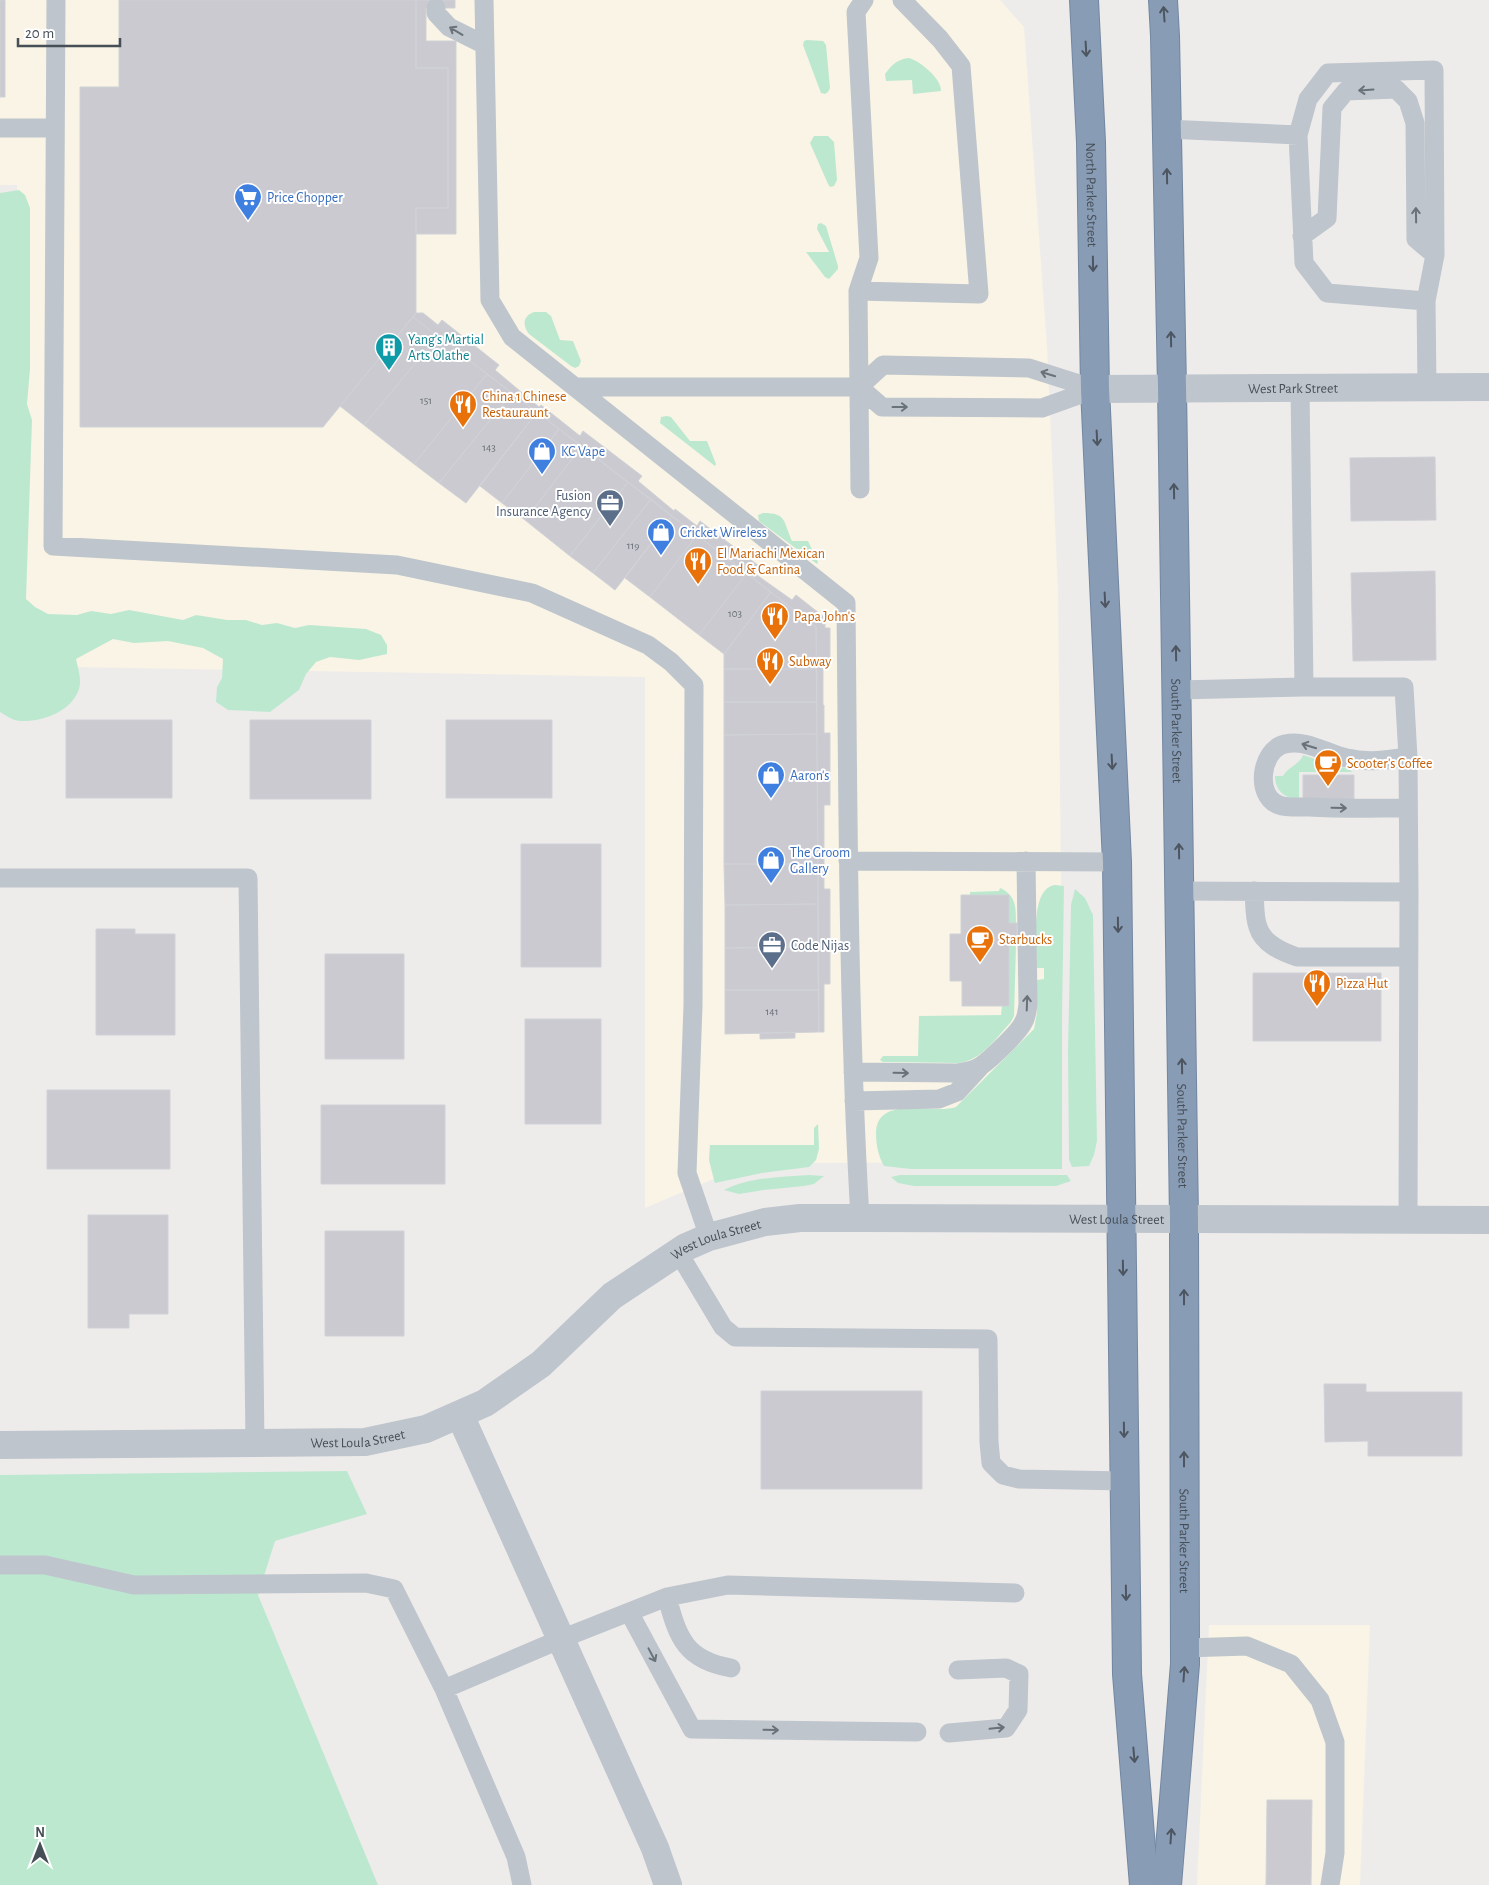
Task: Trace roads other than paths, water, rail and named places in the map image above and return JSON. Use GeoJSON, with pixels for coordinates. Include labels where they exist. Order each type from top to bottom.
{"type":"FeatureCollection","features":[{"type":"Feature","properties":{"kind":"highway","name":"North Parker Street"},"geometry":{"type":"LineString","coordinates":[[1084,0],[1091,142],[1095,389]]}},
{"type":"Feature","properties":{"kind":"highway"},"geometry":{"type":"LineString","coordinates":[[1163,0],[1172,387]]}},
{"type":"Feature","properties":{"kind":"highway","name":"South Parker Street"},"geometry":{"type":"LineString","coordinates":[[1167,1885],[1184,1648],[1184,1220],[1172,387]]}},
{"type":"Feature","properties":{"kind":"highway"},"geometry":{"type":"LineString","coordinates":[[1095,389],[1117,862],[1127,1674],[1144,1885]]}},
{"type":"Feature","properties":{"kind":"street","name":"West Park Street"},"geometry":{"type":"LineString","coordinates":[[1095,389],[1172,387],[1489,387]]}},
{"type":"Feature","properties":{"kind":"street","name":"West Loula Street"},"geometry":{"type":"LineString","coordinates":[[0,1445],[365,1442],[426,1429],[485,1403],[541,1364],[612,1296],[678,1252],[709,1236],[765,1222],[800,1218],[1070,1217],[1184,1220],[1489,1220]]}},
{"type":"Feature","properties":{"kind":"street"},"geometry":{"type":"LineString","coordinates":[[460,1415],[655,1848],[668,1885]]}},
{"type":"Feature","properties":{"kind":"lane"},"geometry":{"type":"LineString","coordinates":[[56,0],[54,128],[54,546],[397,565],[532,592],[648,645],[671,662],[694,685],[693,1005],[686,1173],[709,1236]]}},
{"type":"Feature","properties":{"kind":"lane"},"geometry":{"type":"LineString","coordinates":[[484,0],[490,300],[512,337],[846,603],[848,861],[853,1072],[860,1218]]}},
{"type":"Feature","properties":{"kind":"lane"},"geometry":{"type":"LineString","coordinates":[[860,488],[858,291],[869,258],[856,12],[864,0]]}},
{"type":"Feature","properties":{"kind":"lane"},"geometry":{"type":"LineString","coordinates":[[858,291],[979,294],[961,66],[940,40],[902,0]]}},
{"type":"Feature","properties":{"kind":"lane"},"geometry":{"type":"LineString","coordinates":[[436,8],[436,13],[449,27],[485,45]]}},
{"type":"Feature","properties":{"kind":"lane"},"geometry":{"type":"LineString","coordinates":[[1426,301],[1327,293],[1304,263],[1298,135],[1308,99],[1328,73],[1434,70],[1435,256],[1426,301],[1427,386]]}},
{"type":"Feature","properties":{"kind":"lane"},"geometry":{"type":"LineString","coordinates":[[1302,236],[1327,218],[1332,108],[1346,91],[1396,89],[1408,101],[1415,123],[1416,239],[1435,256]]}},
{"type":"Feature","properties":{"kind":"lane"},"geometry":{"type":"LineString","coordinates":[[0,128],[54,128]]}},
{"type":"Feature","properties":{"kind":"lane"},"geometry":{"type":"LineString","coordinates":[[1166,129],[1298,135]]}},
{"type":"Feature","properties":{"kind":"lane"},"geometry":{"type":"LineString","coordinates":[[859,387],[883,365],[1029,368],[1095,389]]}},
{"type":"Feature","properties":{"kind":"lane"},"geometry":{"type":"LineString","coordinates":[[576,387],[859,387],[882,407],[1042,408],[1095,389]]}},
{"type":"Feature","properties":{"kind":"lane"},"geometry":{"type":"LineString","coordinates":[[1300,388],[1304,687]]}},
{"type":"Feature","properties":{"kind":"lane"},"geometry":{"type":"LineString","coordinates":[[1176,690],[1304,687],[1404,688],[1408,757],[1408,1220]]}},
{"type":"Feature","properties":{"kind":"lane"},"geometry":{"type":"LineString","coordinates":[[1408,757],[1362,760],[1348,758],[1298,743],[1284,744],[1275,748],[1267,758],[1264,778],[1264,788],[1269,798],[1278,804],[1314,807],[1408,808]]}},
{"type":"Feature","properties":{"kind":"lane"},"geometry":{"type":"LineString","coordinates":[[848,861],[1117,862]]}},
{"type":"Feature","properties":{"kind":"lane"},"geometry":{"type":"LineString","coordinates":[[854,1101],[939,1099],[957,1092],[1022,1026],[1028,1004],[1026,861]]}},
{"type":"Feature","properties":{"kind":"lane"},"geometry":{"type":"LineString","coordinates":[[0,878],[248,878],[255,1443]]}},
{"type":"Feature","properties":{"kind":"lane"},"geometry":{"type":"LineString","coordinates":[[1179,892],[1409,892]]}},
{"type":"Feature","properties":{"kind":"lane"},"geometry":{"type":"LineString","coordinates":[[1254,892],[1257,927],[1272,946],[1285,953],[1297,957],[1409,957]]}},
{"type":"Feature","properties":{"kind":"lane"},"geometry":{"type":"LineString","coordinates":[[853,1072],[957,1073],[981,1066]]}},
{"type":"Feature","properties":{"kind":"lane"},"geometry":{"type":"LineString","coordinates":[[678,1252],[723,1328],[734,1337],[988,1339],[991,1463],[1003,1475],[1019,1479],[1125,1481]]}},
{"type":"Feature","properties":{"kind":"lane"},"geometry":{"type":"LineString","coordinates":[[0,1566],[45,1565],[134,1585],[366,1583],[394,1589],[444,1690],[516,1857],[522,1885]]}},
{"type":"Feature","properties":{"kind":"lane"},"geometry":{"type":"LineString","coordinates":[[444,1690],[561,1639],[667,1597],[728,1585],[1015,1594]]}},
{"type":"Feature","properties":{"kind":"lane"},"geometry":{"type":"LineString","coordinates":[[667,1597],[674,1626],[695,1656],[712,1665],[731,1668]]}},
{"type":"Feature","properties":{"kind":"lane"},"geometry":{"type":"LineString","coordinates":[[629,1612],[692,1729],[917,1732]]}},
{"type":"Feature","properties":{"kind":"lane"},"geometry":{"type":"LineString","coordinates":[[1184,1648],[1247,1646],[1291,1664],[1320,1700],[1335,1742],[1335,1853],[1330,1885]]}},
{"type":"Feature","properties":{"kind":"lane"},"geometry":{"type":"LineString","coordinates":[[949,1733],[1006,1728],[1018,1710],[1019,1674],[1006,1668],[958,1670]]}},
{"type":"Feature","properties":{"kind":"place","name":"Price Chopper"},"geometry":{"type":"Point","coordinates":[248,221]}},
{"type":"Feature","properties":{"kind":"place","name":"Yang’s Martial Arts Olathe"},"geometry":{"type":"Point","coordinates":[389,371]}},
{"type":"Feature","properties":{"kind":"place","name":"China 1 Chinese Restauraunt"},"geometry":{"type":"Point","coordinates":[463,428]}},
{"type":"Feature","properties":{"kind":"place","name":"KC Vape"},"geometry":{"type":"Point","coordinates":[542,475]}},
{"type":"Feature","properties":{"kind":"place","name":"Fusion Insurance Agency"},"geometry":{"type":"Point","coordinates":[610,527]}},
{"type":"Feature","properties":{"kind":"place","name":"Cricket Wireless"},"geometry":{"type":"Point","coordinates":[661,556]}},
{"type":"Feature","properties":{"kind":"place","name":"El Mariachi Mexican Food & Cantina"},"geometry":{"type":"Point","coordinates":[698,585]}},
{"type":"Feature","properties":{"kind":"place","name":"Papa John's"},"geometry":{"type":"Point","coordinates":[775,640]}},
{"type":"Feature","properties":{"kind":"place","name":"Subway"},"geometry":{"type":"Point","coordinates":[770,685]}},
{"type":"Feature","properties":{"kind":"place","name":"Scooter's Coffee"},"geometry":{"type":"Point","coordinates":[1328,787]}},
{"type":"Feature","properties":{"kind":"place","name":"Aaron's"},"geometry":{"type":"Point","coordinates":[771,799]}},
{"type":"Feature","properties":{"kind":"place","name":"The Groom Gallery"},"geometry":{"type":"Point","coordinates":[771,884]}},
{"type":"Feature","properties":{"kind":"place","name":"Starbucks"},"geometry":{"type":"Point","coordinates":[980,963]}},
{"type":"Feature","properties":{"kind":"place","name":"Code Nijas"},"geometry":{"type":"Point","coordinates":[772,969]}},
{"type":"Feature","properties":{"kind":"place","name":"Pizza Hut"},"geometry":{"type":"Point","coordinates":[1317,1007]}}]}
